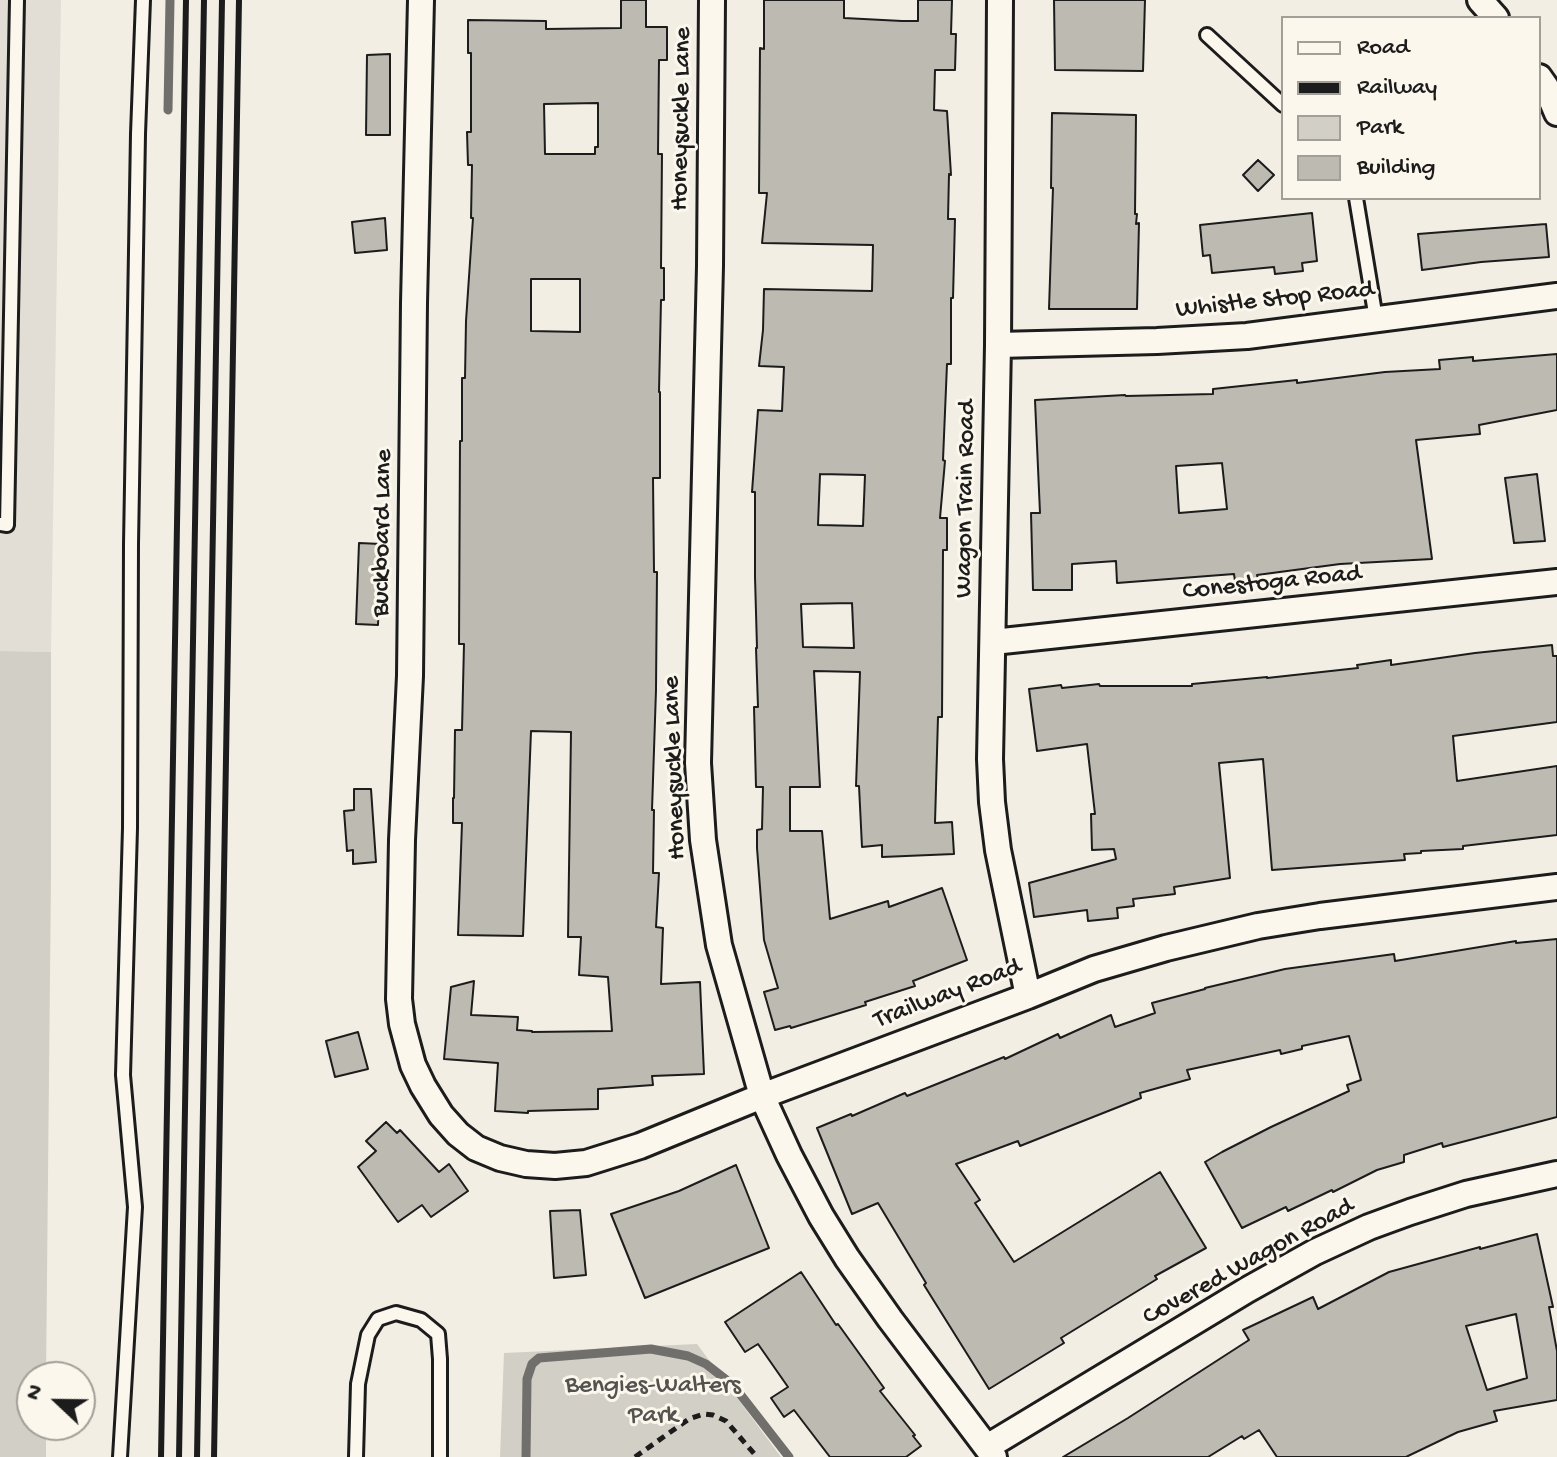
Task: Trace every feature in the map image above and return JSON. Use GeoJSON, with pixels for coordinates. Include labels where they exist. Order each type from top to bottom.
{"type":"FeatureCollection","features":[{"type":"Feature","properties":{"kind":"street","name":"Buckboard Lane"},"geometry":{"type":"LineString","coordinates":[[413,1065],[399,999],[402,840],[410,676],[421,0]]}},
{"type":"Feature","properties":{"kind":"street","name":"Honeysuckle Lane"},"geometry":{"type":"LineString","coordinates":[[712,0],[710,266],[698,763],[703,840],[719,945],[762,1096],[806,1188],[847,1258],[990,1452]]}},
{"type":"Feature","properties":{"kind":"street","name":"Wagon Train Road"},"geometry":{"type":"LineString","coordinates":[[1000,0],[998,345],[990,759],[998,850],[1028,996]]}},
{"type":"Feature","properties":{"kind":"street"},"geometry":{"type":"LineString","coordinates":[[1480,0],[1494,16]]}},
{"type":"Feature","properties":{"kind":"street"},"geometry":{"type":"LineString","coordinates":[[1541,80],[1557,113]]}},
{"type":"Feature","properties":{"kind":"street","name":"Whistle Stop Road"},"geometry":{"type":"LineString","coordinates":[[998,345],[1247,336],[1557,296]]}},
{"type":"Feature","properties":{"kind":"street","name":"Conestoga Road"},"geometry":{"type":"LineString","coordinates":[[993,642],[1557,582]]}},
{"type":"Feature","properties":{"kind":"street","name":"Trailway Road"},"geometry":{"type":"LineString","coordinates":[[413,1065],[441,1115],[476,1148],[526,1164],[555,1166],[586,1163],[640,1146],[1094,969],[1258,926],[1557,887]]}},
{"type":"Feature","properties":{"kind":"street","name":"Covered Wagon Road"},"geometry":{"type":"LineString","coordinates":[[990,1452],[1247,1290],[1315,1252],[1410,1212],[1480,1191],[1557,1174]]}},
{"type":"Feature","properties":{"kind":"lane"},"geometry":{"type":"LineString","coordinates":[[0,524],[7,525],[17,0]]}},
{"type":"Feature","properties":{"kind":"lane"},"geometry":{"type":"LineString","coordinates":[[120,1457],[135,1207],[123,1075],[130,828],[131,544],[143,0]]}},
{"type":"Feature","properties":{"kind":"lane"},"geometry":{"type":"LineString","coordinates":[[1207,35],[1281,103]]}},
{"type":"Feature","properties":{"kind":"lane"},"geometry":{"type":"LineString","coordinates":[[1356,200],[1376,319]]}},
{"type":"Feature","properties":{"kind":"lane"},"geometry":{"type":"LineString","coordinates":[[356,1457],[358,1384],[368,1335],[378,1319],[396,1313],[421,1320],[438,1334],[440,1457]]}},
{"type":"Feature","properties":{"kind":"path"},"geometry":{"type":"LineString","coordinates":[[635,1457],[689,1419],[704,1414],[726,1421],[757,1457]]}},
{"type":"Feature","properties":{"kind":"shaded area"},"geometry":{"type":"Polygon","coordinates":[[[0,0],[61,0],[51,652],[0,651],[0,0]]]}},
{"type":"Feature","properties":{"kind":"green space"},"geometry":{"type":"Polygon","coordinates":[[[0,651],[51,652],[46,1361],[16,1361],[16,1441],[46,1441],[46,1457],[0,1457],[0,651]]]}},
{"type":"Feature","properties":{"kind":"green space","name":"Bengies-Walters Park"},"geometry":{"type":"Polygon","coordinates":[[[697,1344],[781,1457],[500,1457],[504,1353],[697,1344]]]}},
{"type":"Feature","properties":{"kind":"building"},"geometry":{"type":"Polygon","coordinates":[[[621,0],[646,0],[646,27],[667,27],[667,60],[659,60],[658,154],[662,154],[661,268],[664,268],[664,300],[661,300],[660,478],[653,478],[654,572],[657,572],[653,873],[659,873],[656,927],[663,928],[661,984],[700,982],[704,1074],[652,1076],[653,1085],[598,1089],[598,1109],[528,1113],[495,1111],[498,1063],[444,1059],[451,987],[474,981],[471,1015],[518,1017],[517,1030],[612,1031],[608,977],[579,975],[581,937],[568,937],[571,732],[531,731],[523,936],[458,935],[462,823],[453,823],[453,798],[455,730],[462,730],[464,644],[459,644],[460,441],[473,218],[472,165],[468,165],[467,132],[471,132],[468,20],[546,21],[546,29],[621,28],[621,0]],[[598,103],[544,104],[545,154],[595,154],[595,147],[598,147],[598,103]],[[531,279],[531,331],[580,332],[580,279],[531,279]]]}},
{"type":"Feature","properties":{"kind":"building"},"geometry":{"type":"Polygon","coordinates":[[[764,0],[844,0],[844,18],[918,21],[918,0],[952,0],[951,34],[956,34],[955,70],[935,70],[934,110],[947,111],[951,175],[948,219],[955,219],[951,364],[947,364],[945,461],[940,518],[947,518],[947,550],[943,550],[942,717],[938,717],[935,823],[952,822],[954,854],[882,857],[882,845],[862,847],[859,786],[856,786],[860,672],[814,671],[820,787],[790,787],[790,831],[822,831],[830,919],[888,901],[889,907],[942,888],[967,960],[913,981],[915,986],[865,1002],[866,1005],[775,1030],[764,992],[778,988],[764,940],[757,848],[757,830],[762,829],[763,787],[756,787],[754,707],[758,707],[755,492],[752,492],[758,410],[782,411],[784,367],[759,366],[764,289],[872,291],[873,245],[762,243],[767,193],[759,193],[760,48],[764,49],[764,0]],[[820,474],[818,525],[863,526],[865,475],[820,474]],[[852,603],[801,604],[803,647],[854,648],[852,603]]]}},
{"type":"Feature","properties":{"kind":"building"},"geometry":{"type":"Polygon","coordinates":[[[1054,0],[1145,0],[1143,71],[1055,70],[1054,0]]]}},
{"type":"Feature","properties":{"kind":"building"},"geometry":{"type":"Polygon","coordinates":[[[390,54],[390,135],[366,135],[367,55],[390,54]]]}},
{"type":"Feature","properties":{"kind":"building"},"geometry":{"type":"Polygon","coordinates":[[[1052,113],[1136,115],[1135,214],[1136,224],[1139,223],[1137,309],[1049,309],[1052,113]]]}},
{"type":"Feature","properties":{"kind":"building"},"geometry":{"type":"Polygon","coordinates":[[[1258,160],[1274,175],[1258,191],[1243,175],[1258,160]]]}},
{"type":"Feature","properties":{"kind":"building"},"geometry":{"type":"Polygon","coordinates":[[[1312,213],[1317,261],[1302,263],[1303,271],[1275,274],[1274,267],[1212,273],[1210,255],[1203,256],[1200,225],[1312,213]]]}},
{"type":"Feature","properties":{"kind":"building"},"geometry":{"type":"Polygon","coordinates":[[[385,218],[387,250],[355,253],[352,222],[385,218]]]}},
{"type":"Feature","properties":{"kind":"building"},"geometry":{"type":"Polygon","coordinates":[[[1546,224],[1549,257],[1422,270],[1418,234],[1546,224]]]}},
{"type":"Feature","properties":{"kind":"building"},"geometry":{"type":"Polygon","coordinates":[[[1557,354],[1557,410],[1479,425],[1480,434],[1416,440],[1432,559],[1340,564],[1257,575],[1258,579],[1235,581],[1234,574],[1117,583],[1116,561],[1072,564],[1072,590],[1033,590],[1031,513],[1040,513],[1035,400],[1213,394],[1213,389],[1440,369],[1439,360],[1473,357],[1473,361],[1557,354]],[[1222,463],[1176,466],[1179,513],[1227,509],[1222,463]]]}},
{"type":"Feature","properties":{"kind":"building"},"geometry":{"type":"Polygon","coordinates":[[[1537,474],[1545,541],[1514,543],[1505,478],[1537,474]]]}},
{"type":"Feature","properties":{"kind":"building"},"geometry":{"type":"Polygon","coordinates":[[[359,543],[381,544],[378,625],[356,624],[359,543]]]}},
{"type":"Feature","properties":{"kind":"building"},"geometry":{"type":"Polygon","coordinates":[[[1552,645],[1553,656],[1557,656],[1557,722],[1453,736],[1457,781],[1557,766],[1557,835],[1463,846],[1463,849],[1421,851],[1404,854],[1405,860],[1272,870],[1263,759],[1219,763],[1230,878],[1174,887],[1175,894],[1133,899],[1134,906],[1117,908],[1118,918],[1088,921],[1087,910],[1034,917],[1029,883],[1116,859],[1114,849],[1092,850],[1091,814],[1095,814],[1087,744],[1037,751],[1029,689],[1099,684],[1192,686],[1358,668],[1357,665],[1391,660],[1391,665],[1552,645]]]}},
{"type":"Feature","properties":{"kind":"building"},"geometry":{"type":"Polygon","coordinates":[[[354,789],[371,789],[376,862],[353,864],[353,850],[347,851],[344,811],[354,810],[354,789]]]}},
{"type":"Feature","properties":{"kind":"building"},"geometry":{"type":"Polygon","coordinates":[[[1557,939],[1557,1117],[1443,1147],[1442,1143],[1404,1155],[1404,1162],[1377,1170],[1288,1211],[1286,1207],[1242,1228],[1205,1162],[1349,1091],[1347,1085],[1361,1080],[1349,1036],[1281,1054],[1280,1050],[1187,1070],[1190,1079],[1140,1093],[1141,1098],[1020,1146],[1018,1141],[956,1164],[980,1200],[975,1203],[1014,1262],[1160,1172],[1206,1248],[1155,1276],[1157,1279],[1061,1338],[1064,1343],[989,1389],[924,1285],[926,1283],[878,1203],[852,1214],[817,1128],[905,1093],[907,1096],[1005,1059],[1058,1034],[1060,1038],[1111,1015],[1115,1027],[1155,1013],[1152,1003],[1205,988],[1285,969],[1394,954],[1395,961],[1516,941],[1557,939]]]}},
{"type":"Feature","properties":{"kind":"building"},"geometry":{"type":"Polygon","coordinates":[[[358,1032],[368,1069],[335,1077],[326,1041],[358,1032]]]}},
{"type":"Feature","properties":{"kind":"building"},"geometry":{"type":"Polygon","coordinates":[[[386,1122],[397,1133],[400,1130],[439,1172],[449,1164],[468,1191],[431,1217],[422,1205],[398,1222],[358,1167],[376,1151],[366,1141],[386,1122]]]}},
{"type":"Feature","properties":{"kind":"building"},"geometry":{"type":"Polygon","coordinates":[[[736,1165],[769,1248],[645,1298],[611,1214],[679,1191],[736,1165]]]}},
{"type":"Feature","properties":{"kind":"building"},"geometry":{"type":"Polygon","coordinates":[[[580,1210],[586,1275],[554,1278],[550,1211],[580,1210]]]}},
{"type":"Feature","properties":{"kind":"building"},"geometry":{"type":"Polygon","coordinates":[[[1537,1234],[1553,1307],[1549,1307],[1557,1351],[1557,1400],[1494,1411],[1497,1421],[1458,1432],[1406,1457],[1277,1457],[1259,1430],[1244,1439],[1242,1436],[1208,1457],[1063,1457],[1249,1340],[1243,1330],[1313,1297],[1318,1309],[1389,1272],[1537,1234]],[[1516,1314],[1466,1326],[1487,1390],[1527,1378],[1516,1314]]]}},
{"type":"Feature","properties":{"kind":"building"},"geometry":{"type":"Polygon","coordinates":[[[801,1272],[884,1388],[880,1391],[915,1435],[921,1446],[906,1457],[830,1457],[794,1410],[784,1417],[771,1398],[788,1387],[758,1344],[745,1352],[725,1322],[801,1272]]]}},
{"type":"Feature","properties":{"kind":"waterway"},"geometry":{"type":"LineString","coordinates":[[168,110],[170,0]]}},
{"type":"Feature","properties":{"kind":"waterway"},"geometry":{"type":"LineString","coordinates":[[526,1457],[527,1379],[532,1364],[539,1358],[651,1349],[688,1356],[706,1364],[733,1385],[789,1457]]}},
{"type":"Feature","properties":{"kind":"railway"},"geometry":{"type":"LineString","coordinates":[[161,1457],[186,0]]}},
{"type":"Feature","properties":{"kind":"railway"},"geometry":{"type":"LineString","coordinates":[[179,1457],[204,0]]}},
{"type":"Feature","properties":{"kind":"railway"},"geometry":{"type":"LineString","coordinates":[[197,1457],[222,0]]}},
{"type":"Feature","properties":{"kind":"railway"},"geometry":{"type":"LineString","coordinates":[[214,1457],[239,0]]}}]}
